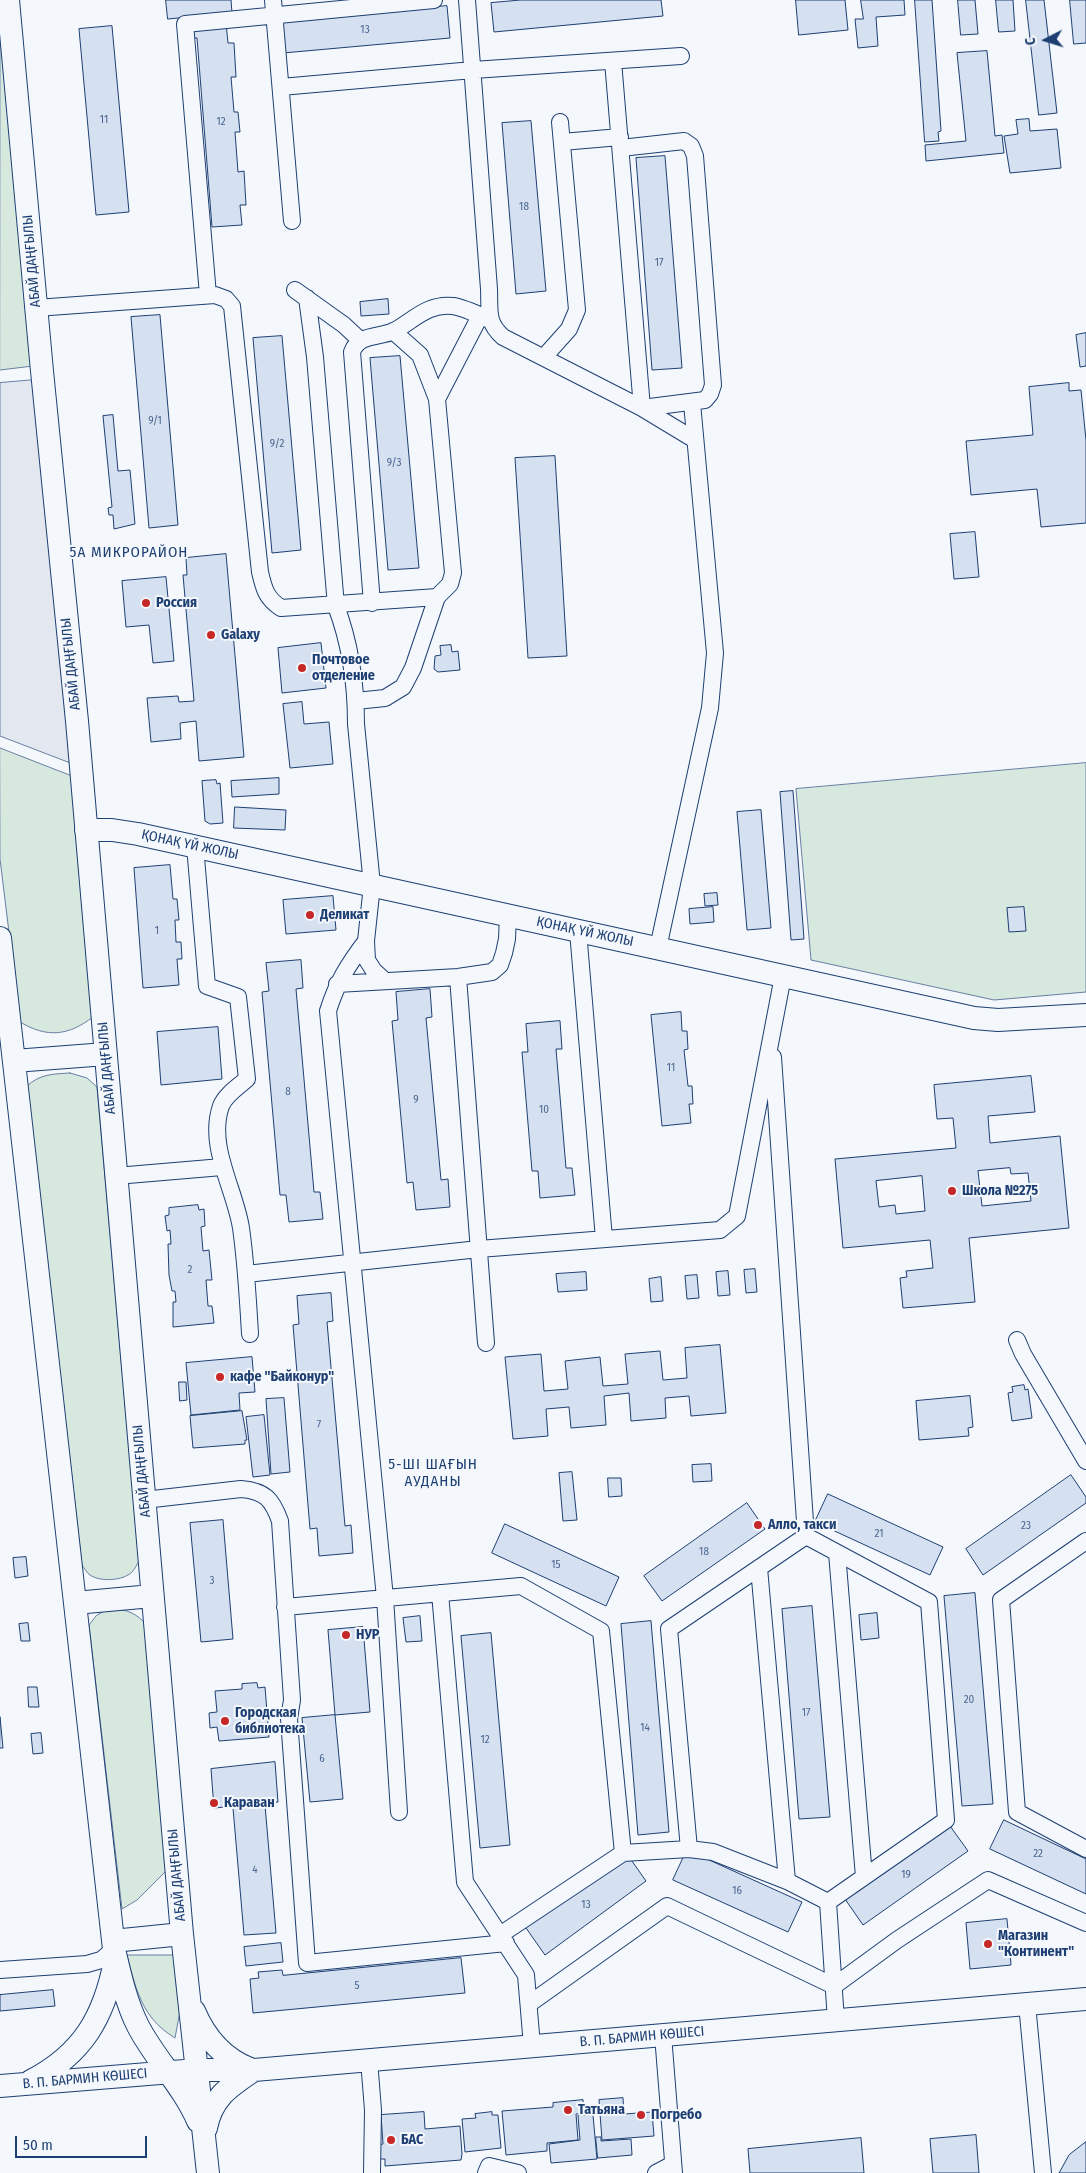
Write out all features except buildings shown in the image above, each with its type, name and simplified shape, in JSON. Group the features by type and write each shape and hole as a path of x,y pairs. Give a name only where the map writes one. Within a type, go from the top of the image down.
{"main road":[{"name":"АБАЙ ДАҢҒЫЛЫ","path":"8,0 86,830 182,1934 208,2173"},
{"name":"ҚОНАҚ ҮЙ ЖОЛЫ","path":"86,830 112,830 195,846 974,1018 998,1020 1086,1015"},
{"name":"АБАЙ ДАҢҒЫЛЫ","path":"0,938 10,1074 75,1602 114,1949 122,1981 136,2021 156,2054 170,2072 205,2135"},
{"path":"10,1074 106,1054"},
{"path":"75,1602 152,1596"},
{"path":"24,2084 46,2073 61,2062 86,2037 105,2002 114,1949 182,1934"},
{"name":"В. П. БАРМИН КӨШЕСІ","path":"0,2086 197,2070 254,2070 1086,1999"},
{"path":"189,2000 206,2035 227,2057 254,2070"},
{"path":"205,2135 211,2108 218,2098 232,2085 254,2070"}],"street":[{"path":"208,295 185,24 274,8 434,0"},
{"path":"437,399 485,318 489,288 467,0"},
{"path":"274,8 292,220"},
{"path":"281,87 473,70 681,56"},
{"path":"613,61 642,408"},
{"path":"544,357 570,329 577,310 560,122"},
{"path":"562,142 684,141 691,146 696,156 714,385 705,400 642,408"},
{"path":"360,340 344,325 301,294 315,357 336,606 346,634 356,701 356,724 372,885 366,941 367,960 374,971 385,981"},
{"path":"36,308 208,295 215,295 226,299 232,306 263,586 270,601 282,608 437,598"},
{"path":"372,603 352,352 354,346 360,340 393,331 431,308 454,306 485,318 503,337 642,408 695,440"},
{"path":"356,701 385,698 403,687 412,668 437,598 450,584 453,572 437,399 420,355 393,331"},
{"path":"658,948 710,708 715,653 692,403"},
{"path":"195,846 207,986 238,997 247,1079 222,1104 218,1124 222,1167 234,1196 241,1228 250,1334"},
{"path":"337,984 458,977 492,972 500,965 507,939 508,915"},
{"path":"578,931 604,1239"},
{"path":"366,941 345,969 337,984 328,1011 385,1598 400,1812"},
{"path":"246,1274 479,1249 720,1230 737,1216 783,976"},
{"path":"458,977 486,1343"},
{"path":"772,1041 777,1087 806,1536"},
{"path":"116,1176 222,1167"},
{"path":"1017,1340 1023,1354 1086,1461"},
{"path":"144,1500 241,1489 254,1490 265,1495 274,1505 280,1520 292,1700 289,1719 308,1963 503,1939 623,1853 690,1849 713,1852 787,1881 828,1902"},
{"path":"806,1536 929,1602 946,1820 828,1902"},
{"path":"690,1849 669,1629 806,1536"},
{"path":"1086,1541 1001,1600 1017,1812 1086,1849"},
{"path":"837,1553 864,1877"},
{"path":"759,1568 787,1881"},
{"path":"285,1607 521,1586 600,1631 623,1853"},
{"path":"440,1593 465,1882 526,1975 532,2046"},
{"path":"834,1986 897,1940 988,1880 1086,1924"},
{"path":"828,1902 836,2021"},
{"path":"529,2004 667,1906 834,1986"},
{"path":"0,1970 87,1964 101,1960 114,1949"},
{"path":"1027,2004 1044,2173"},
{"path":"656,2173 674,2168 663,2035"},
{"path":"369,2060 373,2110 372,2173"},
{"path":"486,2173 489,2166 518,2173"}],"shaded area":[{"path":"0,17 33,366 0,370"},
{"path":"35,380 73,764 0,736 0,383"},
{"path":"0,748 72,776 93,1017 75,1028 57,1033 39,1031 20,1022 0,859"},
{"path":"1086,763 1086,992 994,1000 811,960 796,789"},
{"path":"70,1073 87,1078 97,1087 139,1561 128,1575 111,1580 100,1579 90,1575 82,1565 27,1086 42,1077 52,1074"},
{"path":"108,1609 128,1611 144,1622 167,1870 137,1900 122,1909 89,1625 96,1616"},
{"path":"127,1955 176,1955 180,2011 175,2038 155,2022 142,2002"}],"place":[{"name":"Россия","path":"146,603"},
{"name":"Galaxy","path":"211,635"},
{"name":"Почтовое отделение","path":"302,668"},
{"name":"Деликат","path":"310,915"},
{"name":"Школа №275","path":"952,1191"},
{"name":"кафе \"Байконур\"","path":"220,1377"},
{"name":"Алло, такси","path":"758,1525"},
{"name":"НУР","path":"346,1635"},
{"name":"Городская библиотека","path":"225,1721"},
{"name":"Караван","path":"214,1803"},
{"name":"Магазин \"Континент\"","path":"988,1944"},
{"name":"Татьяна","path":"568,2110"},
{"name":"Погребо","path":"641,2115"},
{"name":"БАС","path":"391,2140"}],"district":[{"name":"5А МИКРОРАЙОН","path":"129,553"},
{"name":"5-ШІ ШАҒЫН АУДАНЫ","path":"433,1474"}]}
